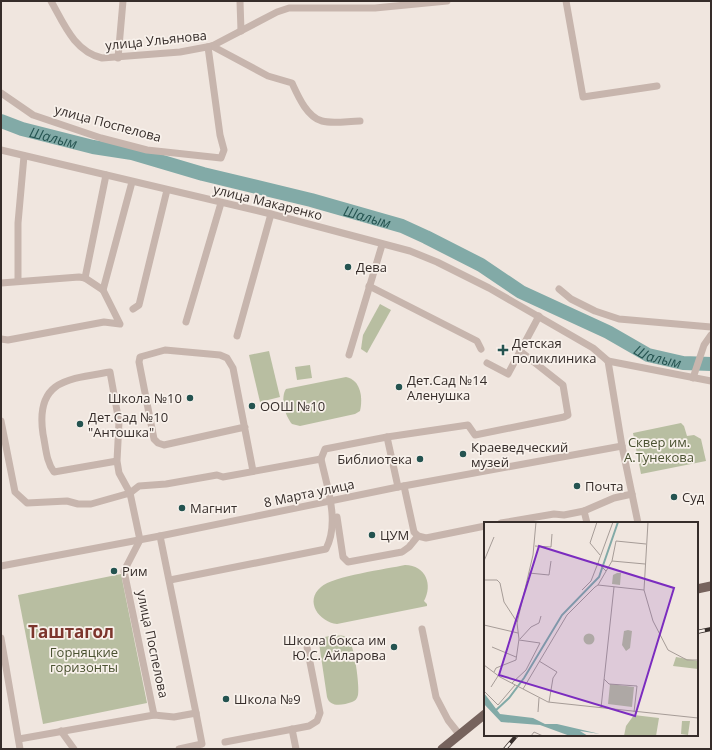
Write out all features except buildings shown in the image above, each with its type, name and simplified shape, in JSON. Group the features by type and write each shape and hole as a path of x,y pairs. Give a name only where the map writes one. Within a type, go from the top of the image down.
{"main road":[{"path":"698,589 711,586"},
{"path":"442,749 484,715"}],"street":[{"name":"улица Ульянова","path":"51,1 74,40 86,52 102,58 118,58 210,47 277,12 293,8"},
{"path":"118,58 123,1"},
{"path":"240,1 241,31"},
{"path":"293,8 301,1"},
{"path":"293,8 375,8 447,1"},
{"path":"566,1 583,97 657,86"},
{"path":"210,47 268,76 292,83 300,99 313,116 322,121 360,121"},
{"name":"улица Поспелова","path":"1,94 33,115 101,138 147,150 221,158 224,150 220,134 210,47"},
{"name":"улица Макаренко","path":"1,150 271,214 382,245 410,251 437,262 489,288 593,348 608,361"},
{"path":"18,280 18,223 24,156"},
{"path":"85,278 106,175"},
{"path":"103,290 132,182"},
{"path":"133,309 139,305 167,190"},
{"path":"186,322 221,203"},
{"path":"237,336 271,214"},
{"path":"349,355 382,245"},
{"path":"1,283 18,280 63,277 85,278 103,290 120,324 104,322 8,340 1,339"},
{"path":"369,286 477,341 481,349"},
{"path":"559,289 571,299 595,311 619,319 711,327"},
{"path":"487,363 508,374 539,316"},
{"path":"693,378 700,354 711,335"},
{"path":"245,428 164,445 158,444 154,439 139,362 140,357 165,350 174,350 220,355 227,358 233,368 245,428 253,471"},
{"path":"170,580 326,549 330,540 332,518 321,458 325,449 387,437 468,425 475,435 564,417 568,414 563,385 520,351"},
{"path":"638,522 622,446 608,361 693,378 711,380"},
{"path":"117,461 54,472 48,464 42,422 42,409 49,394 58,385 70,379 110,372 119,422 117,461 119,473 130,493 140,540"},
{"path":"1,421 15,492 28,503 67,501 78,504 91,504 130,493 139,486 166,484 217,475 223,477 321,458"},
{"path":"387,437 414,532 418,536 426,538 484,526"},
{"name":"8 Марта улица","path":"1,566 140,540 401,487 622,446"},
{"path":"507,522 554,514 564,515 584,511 614,498 632,494"},
{"path":"584,511 587,522"},
{"path":"337,517 343,557 348,562 402,552 409,547 418,536"},
{"path":"160,536 202,744 179,749"},
{"name":"улица Поспелова","path":"19,739 154,714 124,571 140,540"},
{"path":"422,629 436,697 448,720 459,734"},
{"path":"1,638 20,749"},
{"path":"225,742 309,726 317,721 320,713 307,648"},
{"path":"154,714 174,716 196,713"},
{"path":"292,729 296,749"},
{"path":"61,731 74,749"}],"green space":[{"path":"380,304 391,310 367,353 361,349 363,335"},
{"path":"269,351 280,397 260,402 249,355"},
{"path":"310,365 312,378 297,380 295,367"},
{"path":"346,377 355,382 360,390 360,411 355,414 300,426 292,424 289,421 283,402 286,389"},
{"name":"Сквер им. А.Тунекова","path":"681,423 684,426 687,436 694,435 701,439 706,461 641,474 633,433"},
{"path":"405,565 418,568 426,577 428,589 424,601 427,606 337,624 325,619 316,610 314,598 316,593 327,583 361,573"},
{"name":"Горняцкие горизонты","path":"121,574 147,703 43,724 18,595"},
{"path":"344,636 348,638 356,665 358,683 357,698 352,702 341,705 331,703 327,697 319,643 325,637"}],"waterway":[{"name":"Шалым","path":"1,121 22,129 93,147 132,153 203,174 311,200 402,226 481,265 521,292 608,332 648,355 683,363 711,364"}],"railway":[{"path":"698,632 711,629"},
{"path":"505,749 516,736"}],"place":[{"name":"Дева","path":"348,267"},
{"name":"Детская поликлиника","path":"503,350"},
{"name":"Дет.Сад №14 Аленушка","path":"399,387"},
{"name":"Школа №10","path":"190,398"},
{"name":"ООШ №10","path":"252,406"},
{"name":"Дет.Сад №10 \"Антошка\"","path":"80,424"},
{"name":"Краеведческий музей","path":"463,454"},
{"name":"Библиотека","path":"420,459"},
{"name":"Почта","path":"577,486"},
{"name":"Суд","path":"674,497"},
{"name":"Магнит","path":"182,508"},
{"name":"ЦУМ","path":"372,535"},
{"name":"Рим","path":"114,571"},
{"name":"Школа бокса им Ю.С. Айларова","path":"394,647"},
{"name":"Школа №9","path":"226,699"}],"district":[{"name":"Таштагол","path":"71,631"}]}
